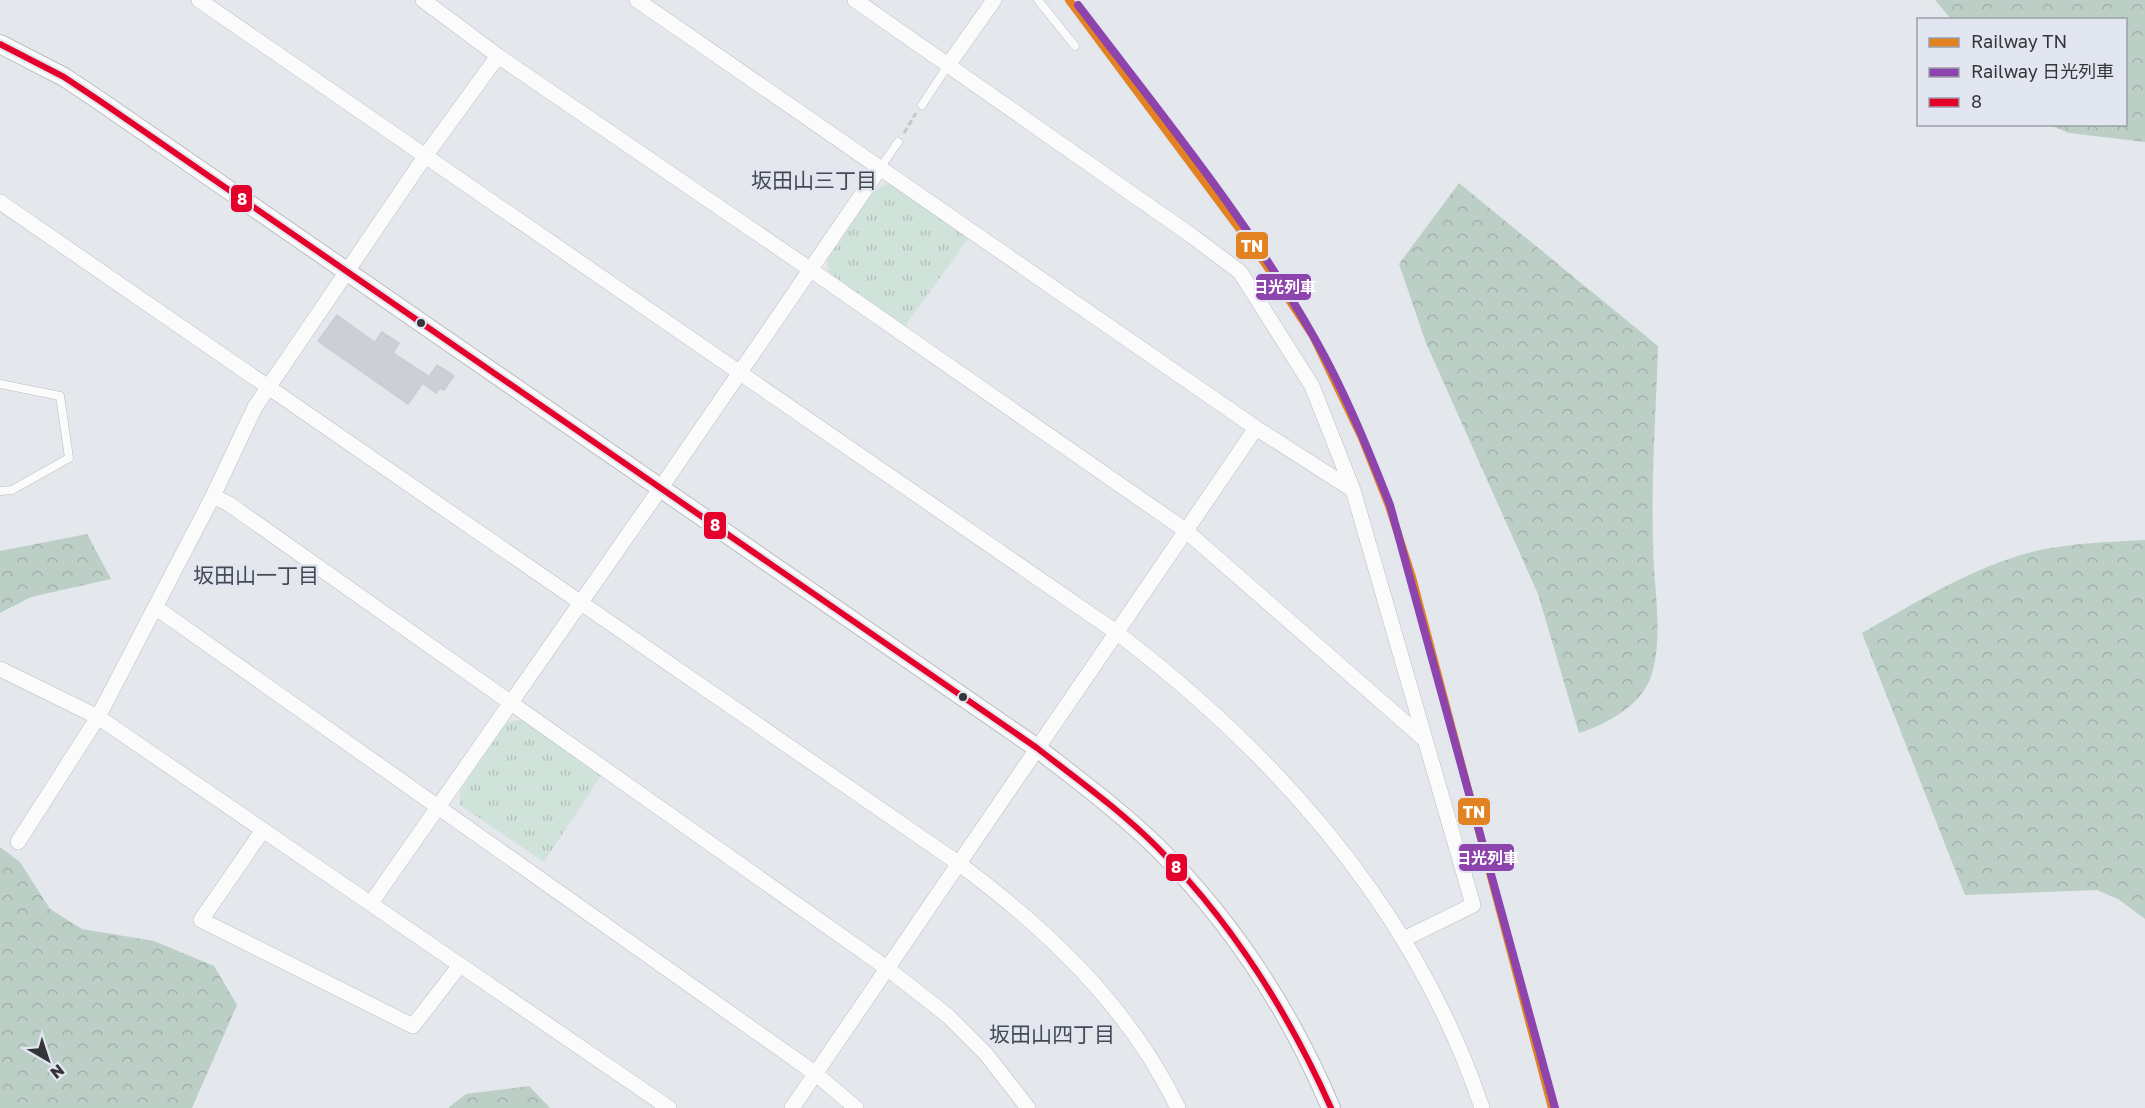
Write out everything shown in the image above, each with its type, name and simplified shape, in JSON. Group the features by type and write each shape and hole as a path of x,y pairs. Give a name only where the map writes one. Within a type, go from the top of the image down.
{"street":[{"path":"199,0 1116,632 1167,670 1279,774 1340,847 1404,939 1430,985 1454,1036 1482,1108"},
{"path":"423,0 439,5 498,56 1185,530 1424,739"},
{"path":"636,0 1256,428 1353,490"},
{"path":"855,0 949,64 1240,272 1312,386 1353,490 1473,905 1404,939"},
{"path":"949,64 994,0"},
{"path":"0,44 73,83 1037,748 1119,813 1157,848 1196,890 1236,940 1279,1002 1314,1069 1330,1108"},
{"path":"18,842 98,717 213,496 255,407 426,155 498,56"},
{"path":"371,903 660,489 880,168"},
{"path":"0,202 958,863 1016,906 1061,947 1100,989 1138,1041 1178,1108"},
{"path":"792,1108 1256,428"},
{"path":"213,496 228,504 888,969 948,1016 986,1054 1028,1108"},
{"path":"154,607 437,809 816,1074 856,1108"},
{"path":"0,669 98,717 669,1108"},
{"path":"263,830 201,920 413,1026 460,965"}],"lane":[{"path":"1038,0 1075,46"},
{"path":"922,105 949,64"},
{"path":"880,168 898,142"},
{"path":"0,384 60,396 69,458 12,490 0,491"}],"path":[{"path":"898,142 922,105"}],"green space":[{"path":"1935,0 2145,0 2145,142 2069,133 2052,126 2127,126 2127,18 1950,18"},
{"path":"889,183 968,239 905,326 828,271 827,260 874,191"},
{"path":"1459,183 1658,346 1653,559 1658,630 1654,664 1645,689 1630,706 1610,720 1579,733 1538,594 1426,343 1399,264"},
{"path":"87,534 111,579 31,597 0,613 0,551"},
{"path":"2145,540 2145,919 2118,899 2097,890 1965,895 1862,633 1968,575 2013,558 2063,546"},
{"path":"525,719 602,774 544,862 460,805 460,791 507,722"},
{"path":"0,847 20,862 50,909 82,929 154,941 214,966 237,1005 192,1108 0,1108"},
{"path":"529,1086 550,1108 448,1108 466,1094"}],"building":[{"path":"337,315 375,342 382,332 399,343 393,353 428,376 408,404 318,341"},
{"path":"437,365 454,376 444,390 440,388 436,393 424,384"}],"rail line":[{"name":"TN","path":"1069,0 1264,262 1313,336 1362,438 1389,506 1412,577 1552,1108"},
{"name":"日光列車","path":"1078,5 1172,127 1261,252 1315,339 1356,421 1390,505 1555,1108"}],"transit line":[{"name":"8","path":"0,44 64,77 100,101 1037,748 1098,796 1157,847 1210,906 1234,937 1277,1003 1331,1108"}],"district":[{"name":"坂田山三丁目","path":"814,180"},
{"name":"坂田山一丁目","path":"256,575"},
{"name":"坂田山四丁目","path":"1052,1034"}]}
